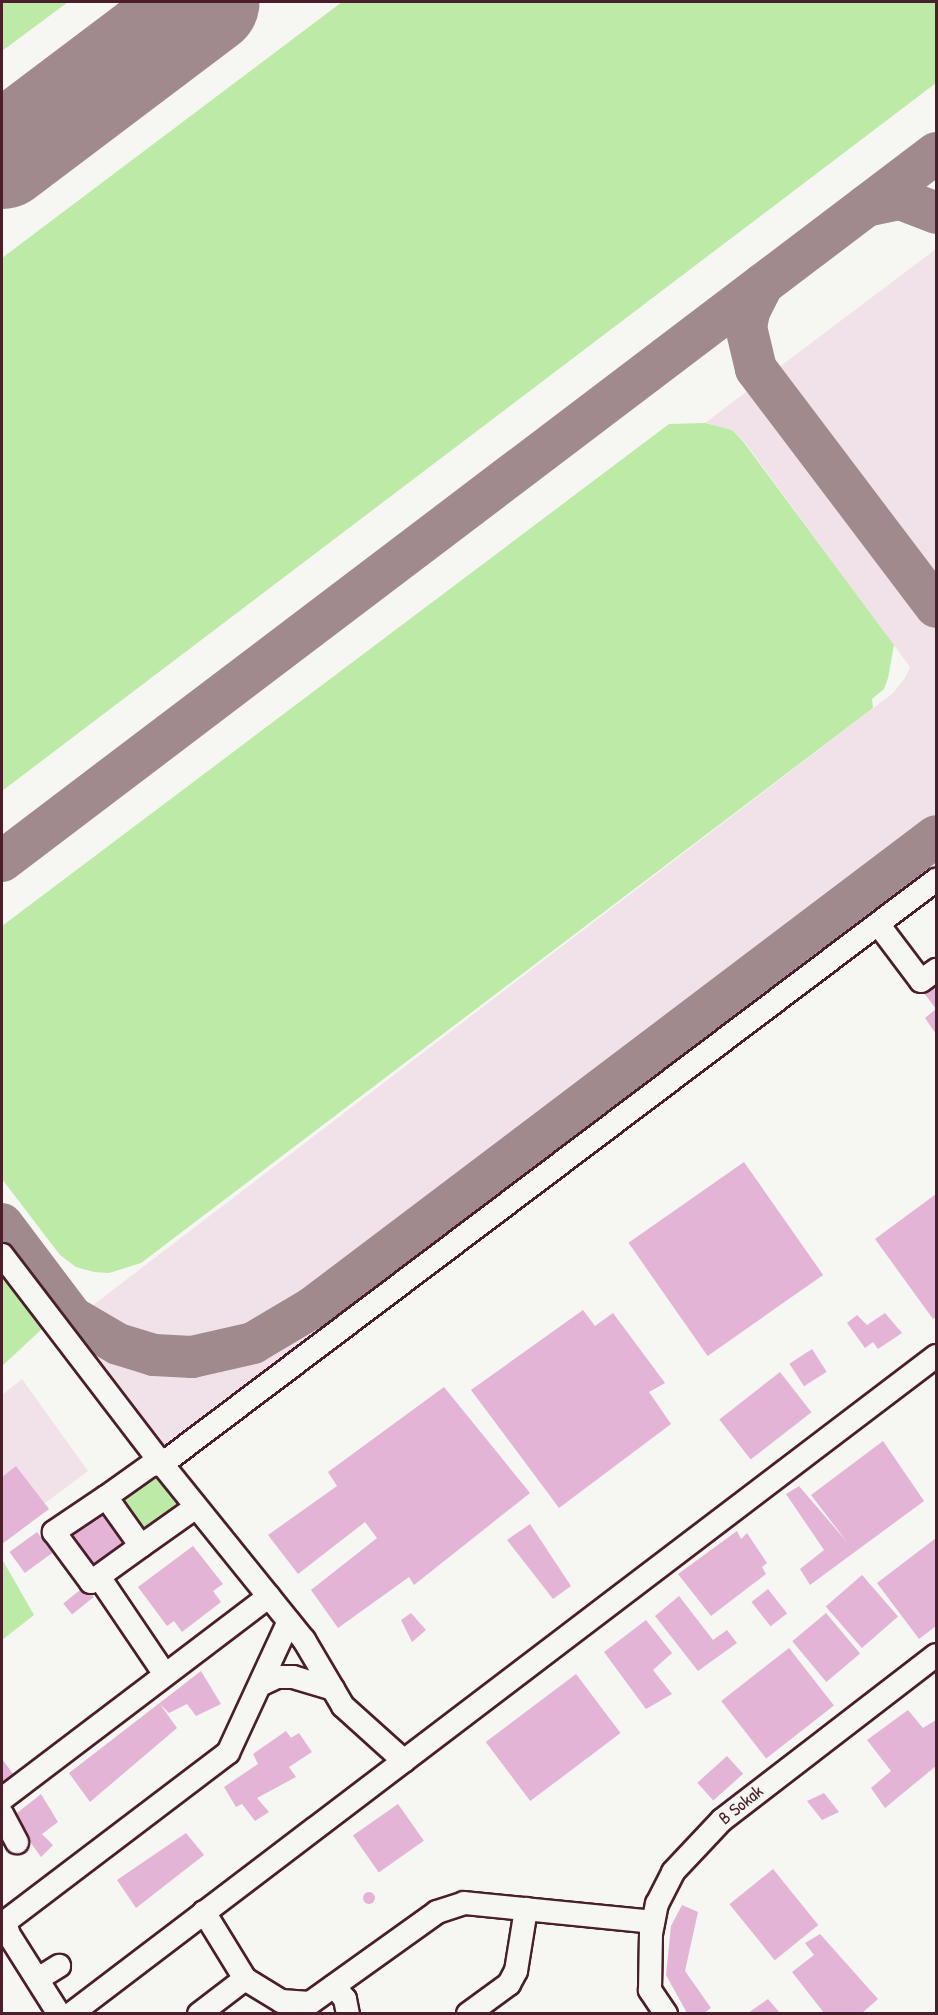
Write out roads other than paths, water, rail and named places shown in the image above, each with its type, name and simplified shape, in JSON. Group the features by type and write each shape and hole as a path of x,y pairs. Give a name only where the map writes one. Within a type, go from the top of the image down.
{"lane":[{"path":"196,1506 92,1582 54,1532 151,1465 162,1464 936,880"},
{"path":"878,924 921,981 936,970"},
{"path":"2,1255 162,1464 289,1621 333,1689 359,1724 404,1761"},
{"path":"71,2013 936,1356"},
{"path":"106,1497 141,1546"},
{"path":"99,1577 164,1673"},
{"path":"2,1800 164,1673 269,1596"},
{"path":"59,2013 5,1922 228,1753 262,1684 289,1621"},
{"name":"B Sokak","path":"651,2013 653,1922 657,1904 673,1872 722,1820 936,1654"},
{"path":"262,1684 277,1677 293,1677 333,1689"},
{"path":"2,1814 17,1842"},
{"path":"204,1912 245,1979 281,2001 310,2003 437,1912 464,1903 653,1922"},
{"path":"468,2013 509,1984 516,1971 526,1909"},
{"path":"38,1979 59,1966"},
{"path":"199,2013 245,1979"},
{"path":"334,1986 345,1999 348,2013"},
{"path":"650,1990 666,2013"}]}
